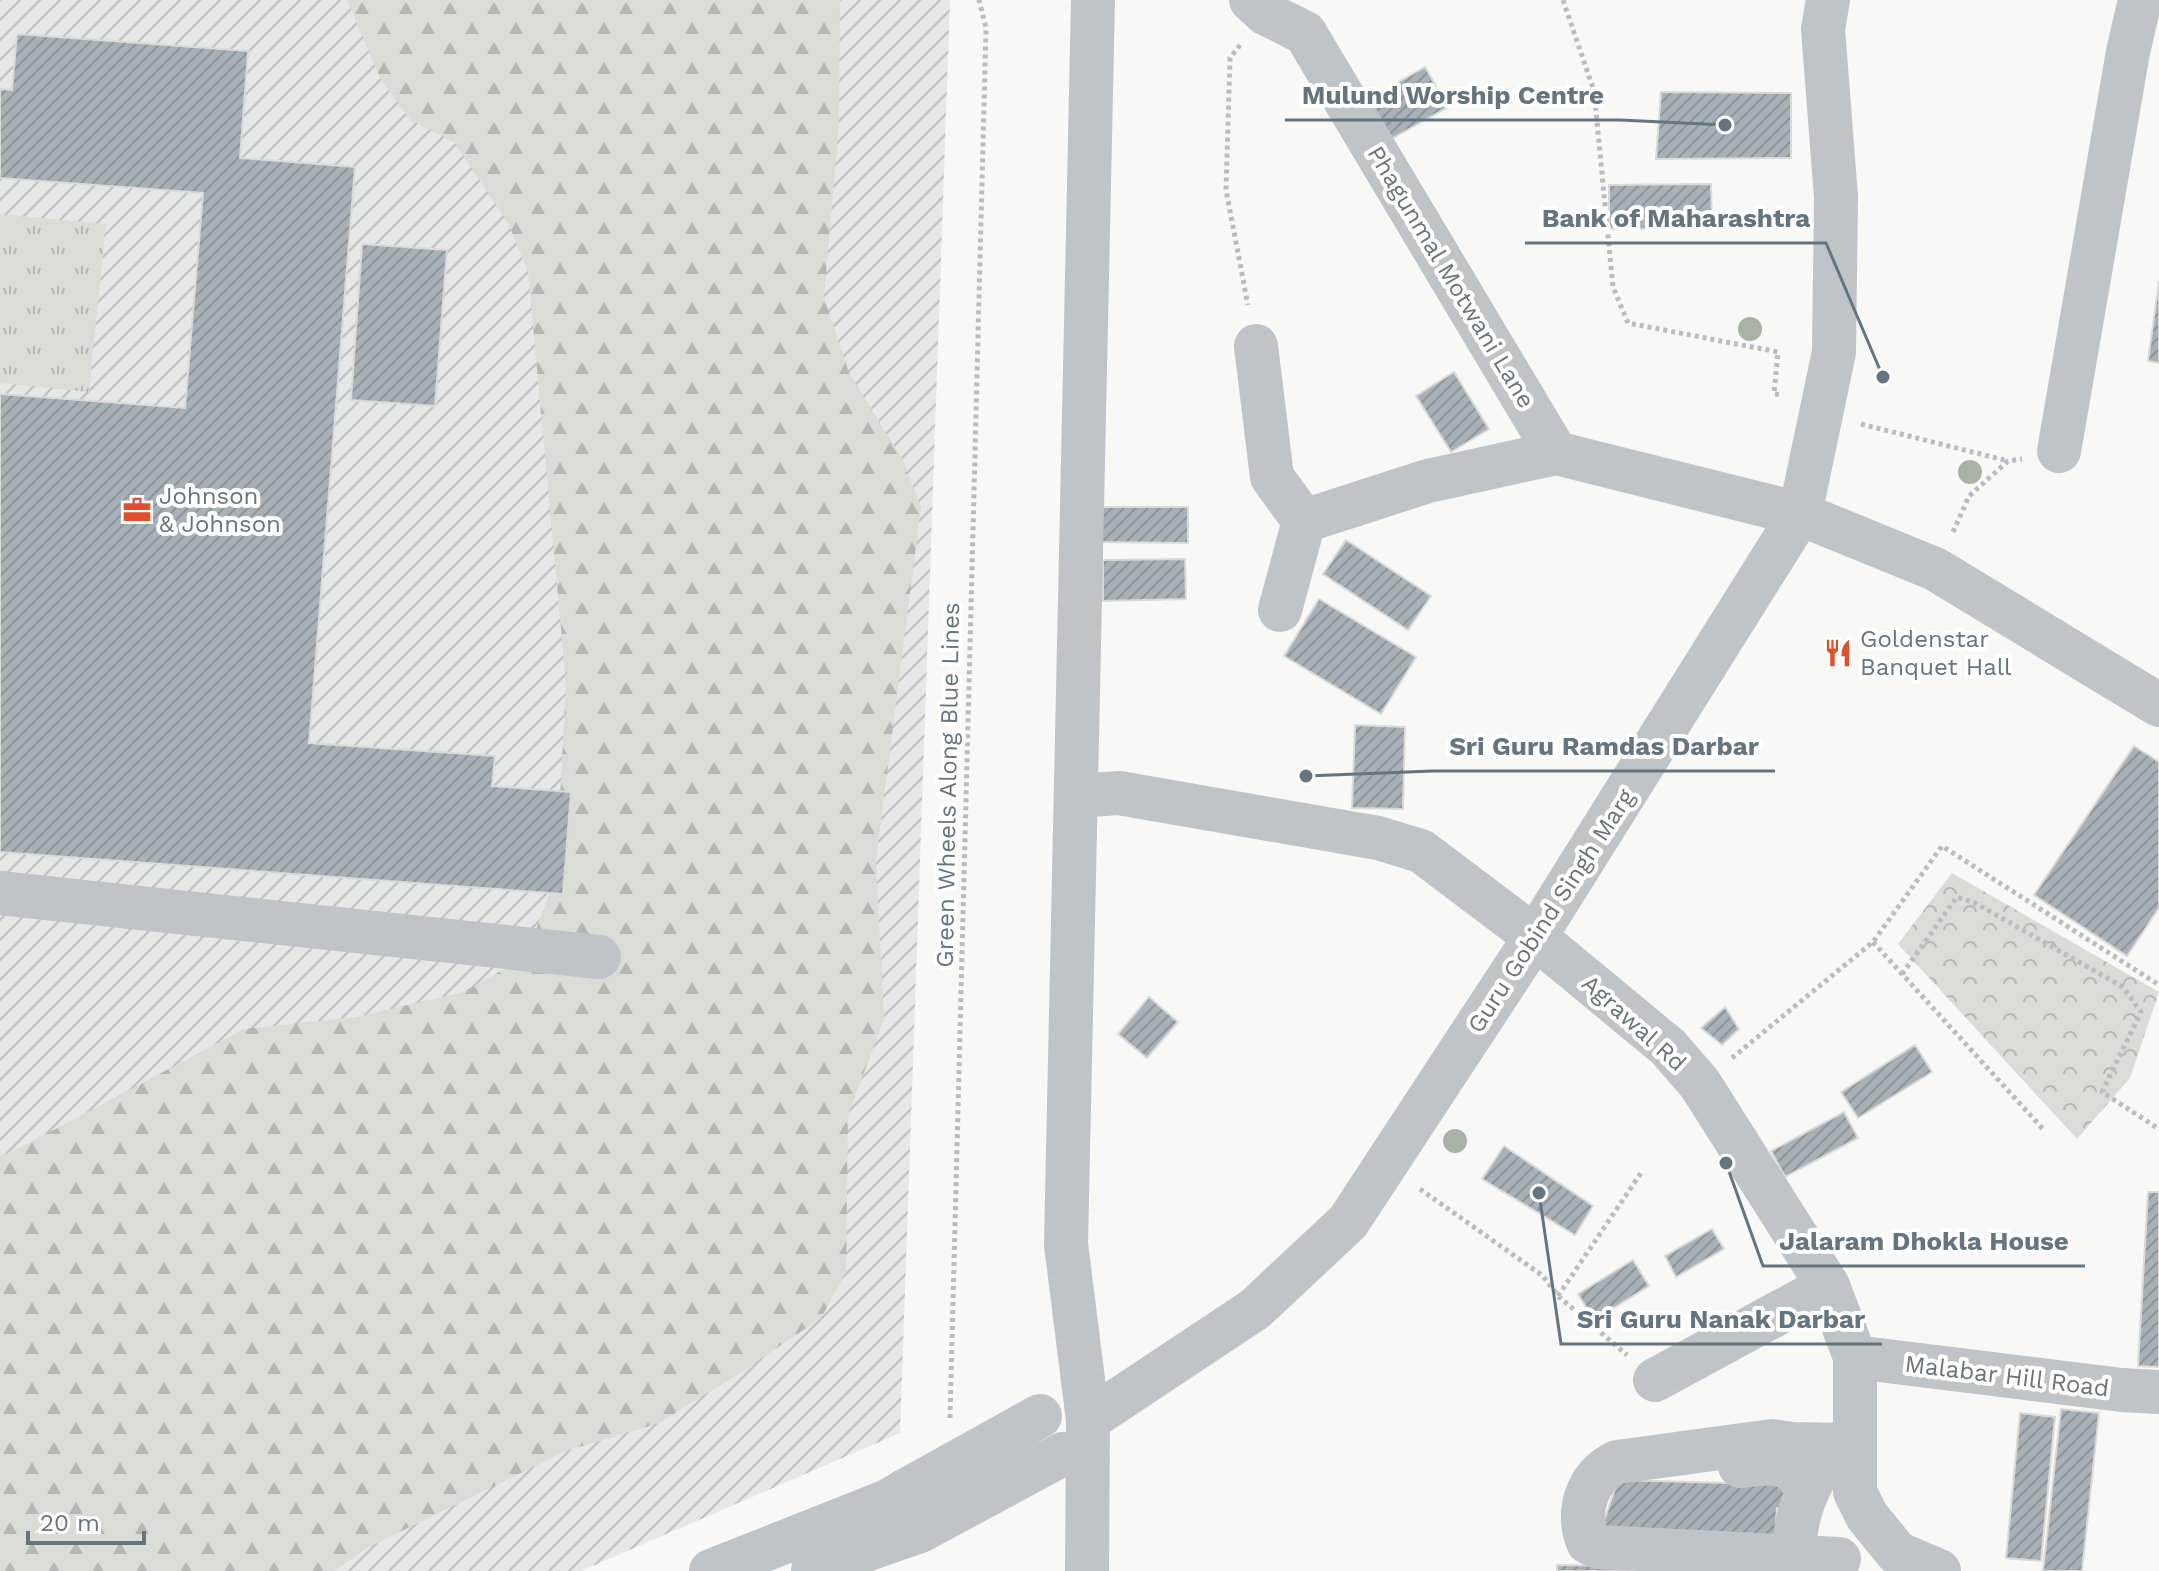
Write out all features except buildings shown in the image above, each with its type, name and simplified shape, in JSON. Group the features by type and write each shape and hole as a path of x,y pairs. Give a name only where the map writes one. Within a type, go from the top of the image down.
{"street":[{"path":"1087,1571 1075,1437 1066,1244 1093,0"},
{"name":"Guru Gobind Singh Marg","path":"711,1571 904,1515 1075,1437 1255,1309 1348,1222 1535,937 1800,514 1834,352 1836,197 1823,29 1828,0"},
{"path":"2059,451 2125,68 2140,0"},
{"name":"Phagunmal Motwani Lane","path":"1258,6 1305,33 1556,453"},
{"path":"1256,346 1272,477 1304,521"},
{"path":"1304,521 1428,481 1556,453 1800,514 1935,569 2159,705"},
{"path":"1280,610 1304,521"},
{"name":"Agrawal Rd","path":"1076,796 1119,793 1378,838 1421,851 1535,937 1668,1047 1700,1084 1828,1286 1855,1357 1833,1458 1855,1492 1839,1565"},
{"path":"0,893 599,957"},
{"path":"1655,1380 1828,1286"},
{"name":"Malabar Hill Road","path":"1855,1357 2159,1392"},
{"name":"Guru Gobind Singh Marg","path":"813,1571 904,1515 1040,1416 1075,1437"},
{"path":"1793,1557 1795,1526 1833,1458 1792,1444 1772,1441 1617,1462 1606,1467 1587,1490 1583,1530 1588,1542 1598,1547 1793,1557 1839,1565"},
{"path":"1855,1492 1867,1516 1897,1553 1939,1571"}],"path":[{"name":"Green Wheels Along Blue Lines","path":"949,1428 986,28 979,0"},
{"path":"1563,0 1594,91 1613,287 1628,323 1778,352 1774,394 2008,461 2059,451"},
{"path":"1256,346 1226,190 1230,58 1258,6"},
{"path":"1935,569 1969,496 2008,461"},
{"path":"1700,1084 1873,942 1942,846 2159,985"},
{"path":"1902,974 1957,897 1975,903 2123,987 2141,1012 2102,1092 2159,1129"},
{"path":"1873,942 2043,1129"},
{"path":"1386,1166 1543,1276 1558,1296 1655,1380"},
{"path":"1558,1296 1643,1170"}],"shaded area":[{"name":"Johnson & Johnson","path":"0,0 950,0 900,1433 581,1571 0,1571"}],"green space":[{"path":"347,0 840,0 839,123 824,297 849,373 902,458 921,507 876,860 884,1019 848,1115 846,1272 821,1318 659,1423 566,1451 369,1547 334,1571 0,1571 0,1155 10,1153 244,1029 356,1017 463,992 506,968 537,927 556,876 566,683 528,272 508,223 454,142 410,120 380,78"},
{"path":"0,214 106,224 89,392 0,383"},
{"path":"1952,873 2159,992 2130,1078 2077,1139 1898,944"}],"place":[{"name":"Mulund Worship Centre","path":"1725,125"},
{"name":"Bank of Maharashtra","path":"1883,377"},
{"name":"Johnson & Johnson","path":"137,510"},
{"name":"Goldenstar Banquet Hall","path":"1838,653"},
{"name":"Sri Guru Ramdas Darbar","path":"1306,776"},
{"name":"Jalaram Dhokla House","path":"1726,1163"},
{"name":"Sri Guru Nanak Darbar","path":"1539,1193"}]}
